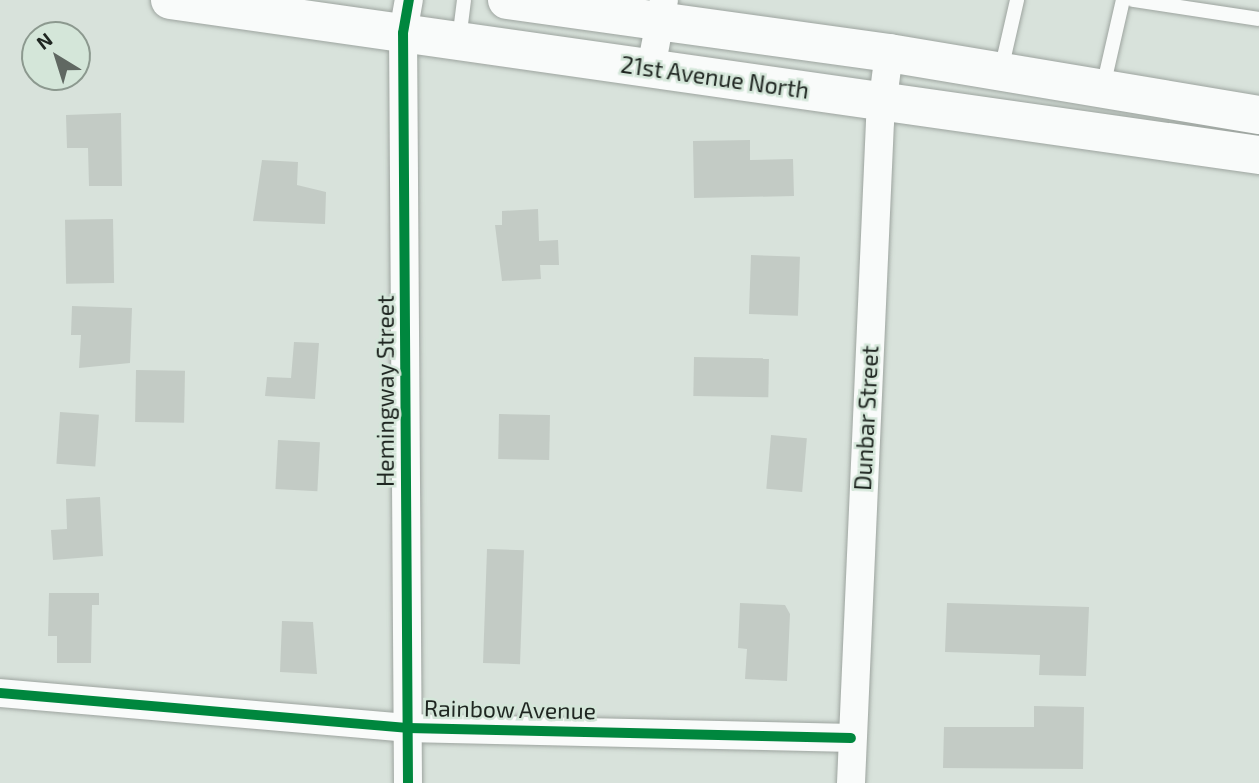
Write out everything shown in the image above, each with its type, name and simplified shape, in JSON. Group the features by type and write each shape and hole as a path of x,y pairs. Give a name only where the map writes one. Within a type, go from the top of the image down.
{"main road":[{"name":"21st Avenue North","path":"175,0 406,16 458,41 1259,155"},
{"name":"21st Avenue North","path":"507,0 663,10 889,53 1259,115"}],"street":[{"path":"651,68 663,10"},
{"name":"Hemingway Street","path":"406,16 408,783"},
{"name":"Dunbar Street","path":"851,783 881,101 889,53"},
{"name":"Rainbow Avenue","path":"0,693 408,728 852,738"}],"lane":[{"path":"458,41 464,0"},
{"path":"1001,71 1017,0"},
{"path":"1102,89 1123,0"},
{"path":"1133,0 1259,19"}],"building":[{"path":"121,113 122,186 89,186 88,148 67,148 66,115"},
{"path":"750,140 750,160 793,159 794,196 694,198 693,141"},
{"path":"262,160 298,162 297,185 326,192 325,224 253,221"},
{"path":"538,209 539,241 558,240 559,265 540,265 541,279 502,281 495,225 502,225 502,211"},
{"path":"113,219 114,283 66,284 65,220"},
{"path":"751,255 800,257 798,316 749,314"},
{"path":"72,306 132,308 130,363 79,368 81,335 71,335"},
{"path":"294,342 319,343 315,399 265,396 267,377 291,378"},
{"path":"694,357 769,358 768,397 693,396"},
{"path":"136,370 185,371 184,423 135,422"},
{"path":"60,412 99,415 95,467 56,464"},
{"path":"499,414 550,415 549,460 498,459"},
{"path":"771,435 807,438 802,492 766,489"},
{"path":"278,440 320,442 317,491 275,489"},
{"path":"100,497 103,556 53,560 51,530 67,529 66,499"},
{"path":"487,549 524,550 520,664 483,663"},
{"path":"49,593 99,593 99,605 92,605 91,663 57,663 57,636 48,636"},
{"path":"740,603 785,605 790,614 787,681 745,679 747,649 738,648"},
{"path":"947,603 1089,607 1086,676 1039,675 1040,655 945,652"},
{"path":"282,621 313,622 317,674 280,672"},
{"path":"1034,706 1084,707 1083,769 943,768 944,727 1034,727"}],"cycle path":[{"path":"408,783 403,33 409,0"},
{"path":"0,693 408,728 851,738"}]}
